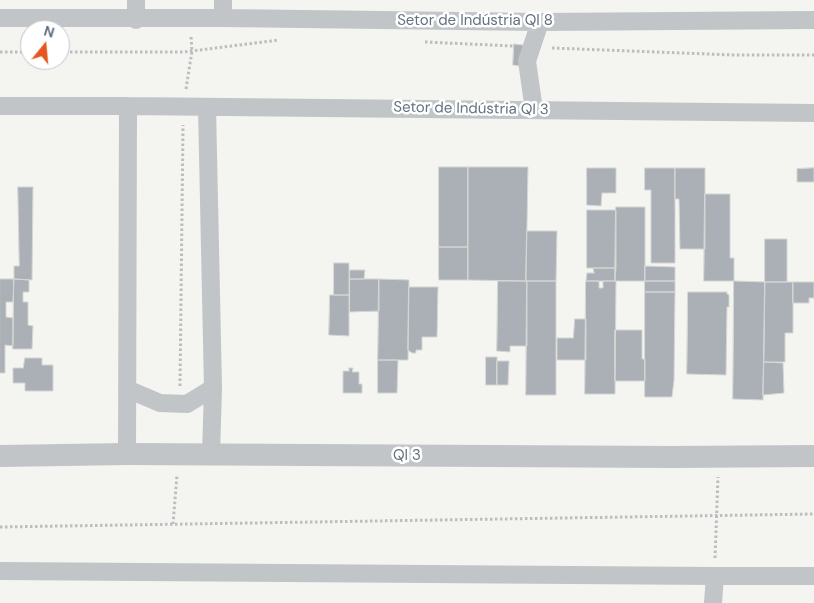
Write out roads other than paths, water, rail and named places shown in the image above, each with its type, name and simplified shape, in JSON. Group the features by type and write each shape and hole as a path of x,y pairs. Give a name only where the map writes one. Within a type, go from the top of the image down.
{"street":[{"path":"136,0 136,20"},
{"path":"223,0 223,18"},
{"name":"Setor de Indústria QI 8","path":"0,18 136,20 223,18 540,22 814,20"},
{"path":"534,110 527,61 540,22"},
{"name":"Setor de Indústria QI 3","path":"0,106 183,106 814,113"},
{"path":"127,454 128,106"},
{"path":"207,107 213,388 211,455"},
{"path":"127,388 160,403 180,404 187,404 213,388"},
{"name":"QI 3","path":"0,456 127,454 814,456"},
{"path":"0,571 814,576"},
{"path":"713,603 715,576"}]}
